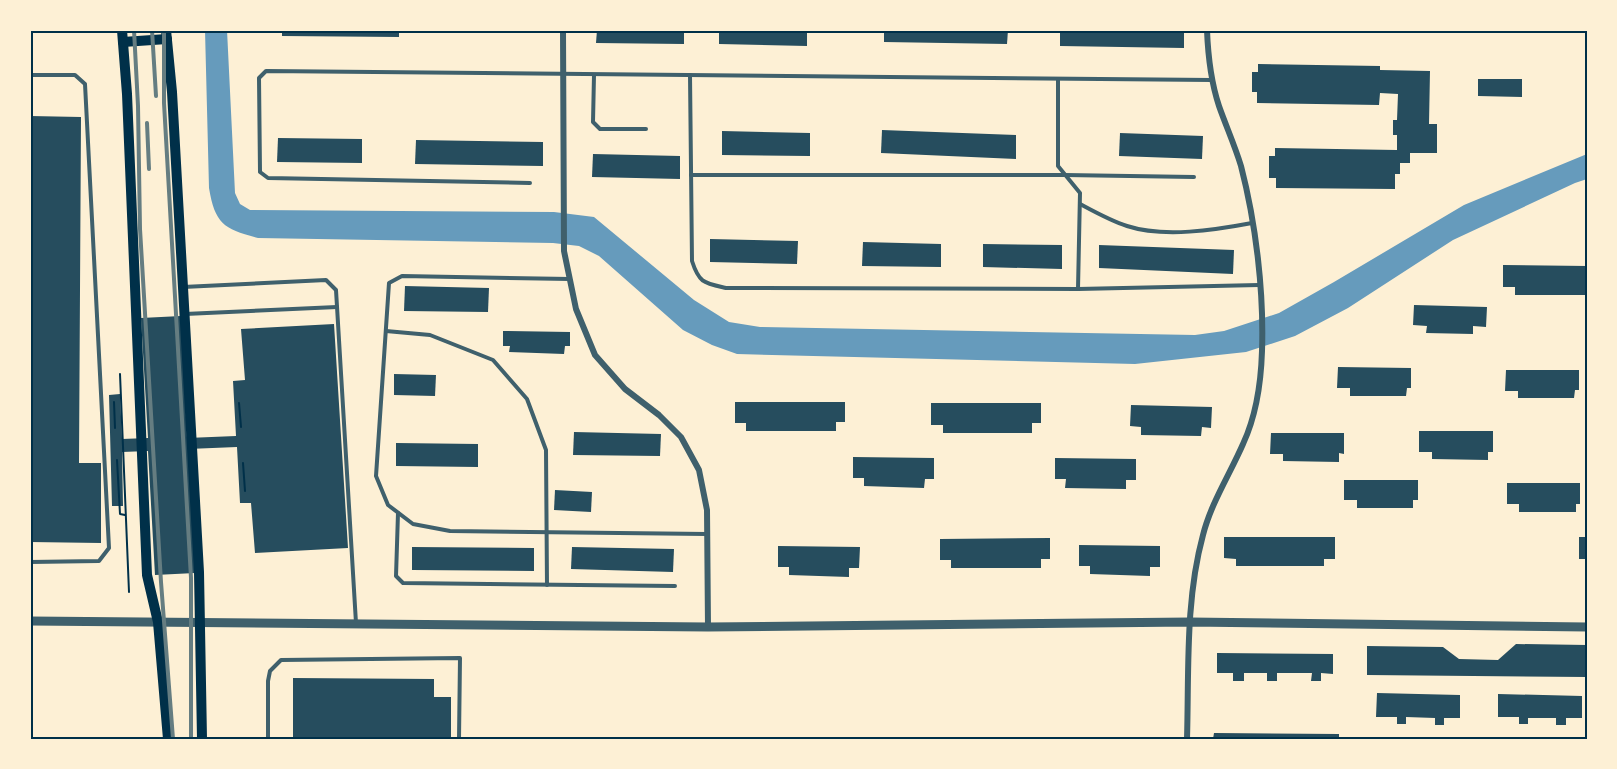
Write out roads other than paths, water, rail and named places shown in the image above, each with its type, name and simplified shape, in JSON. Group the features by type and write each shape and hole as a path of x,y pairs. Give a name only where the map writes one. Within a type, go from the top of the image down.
{"main road":[{"path":"168,739 158,622 147,575 127,94 122,36 167,35 199,572 202,739"}],"street":[{"path":"563,30 564,251 576,309 595,355 625,389 659,415 681,437 699,470 707,510 708,627"},
{"path":"1186,739 1190,622 1198,555 1218,493 1244,442 1259,397 1262,349 1261,300 1252,223 1240,165 1218,104 1212,80 1207,30"},
{"path":"30,621 708,627 1190,622 1587,627"}],"lane":[{"path":"530,183 268,178 260,172 259,78 266,71 1212,80"},
{"path":"30,75 75,75 85,84 109,548 99,561 30,562"},
{"path":"594,75 593,122 600,129 646,129"},
{"path":"690,75 692,261 697,276 711,284 726,288 1078,288 1259,285"},
{"path":"1058,79 1058,166 1080,193 1078,288"},
{"path":"691,175 1194,177"},
{"path":"1080,204 1127,226 1172,232 1221,229 1252,223"},
{"path":"570,279 402,276 389,283 376,476 388,505 413,524 450,531 707,534"},
{"path":"183,287 326,280 336,290 356,623"},
{"path":"185,314 337,307"},
{"path":"386,331 430,335 493,360 526,399 546,450 547,585"},
{"path":"398,513 396,576 404,583 675,586"},
{"path":"268,739 268,681 270,671 281,660 460,658 459,739"}],"water":[{"path":"205,30 227,30 235,193 240,204 250,210 554,212 594,217 694,300 729,322 760,327 1195,335 1224,331 1279,313 1464,205 1587,154 1587,179 1453,240 1348,308 1295,336 1246,352 1135,364 737,354 712,345 683,330 599,256 579,246 553,243 258,238 229,228 214,210 209,188"}],"railway":[{"path":"134,30 140,229 161,582 173,739"},
{"path":"152,30 156,96"},
{"path":"164,30 164,103 191,578 191,739"},
{"path":"147,123 149,169"}]}
